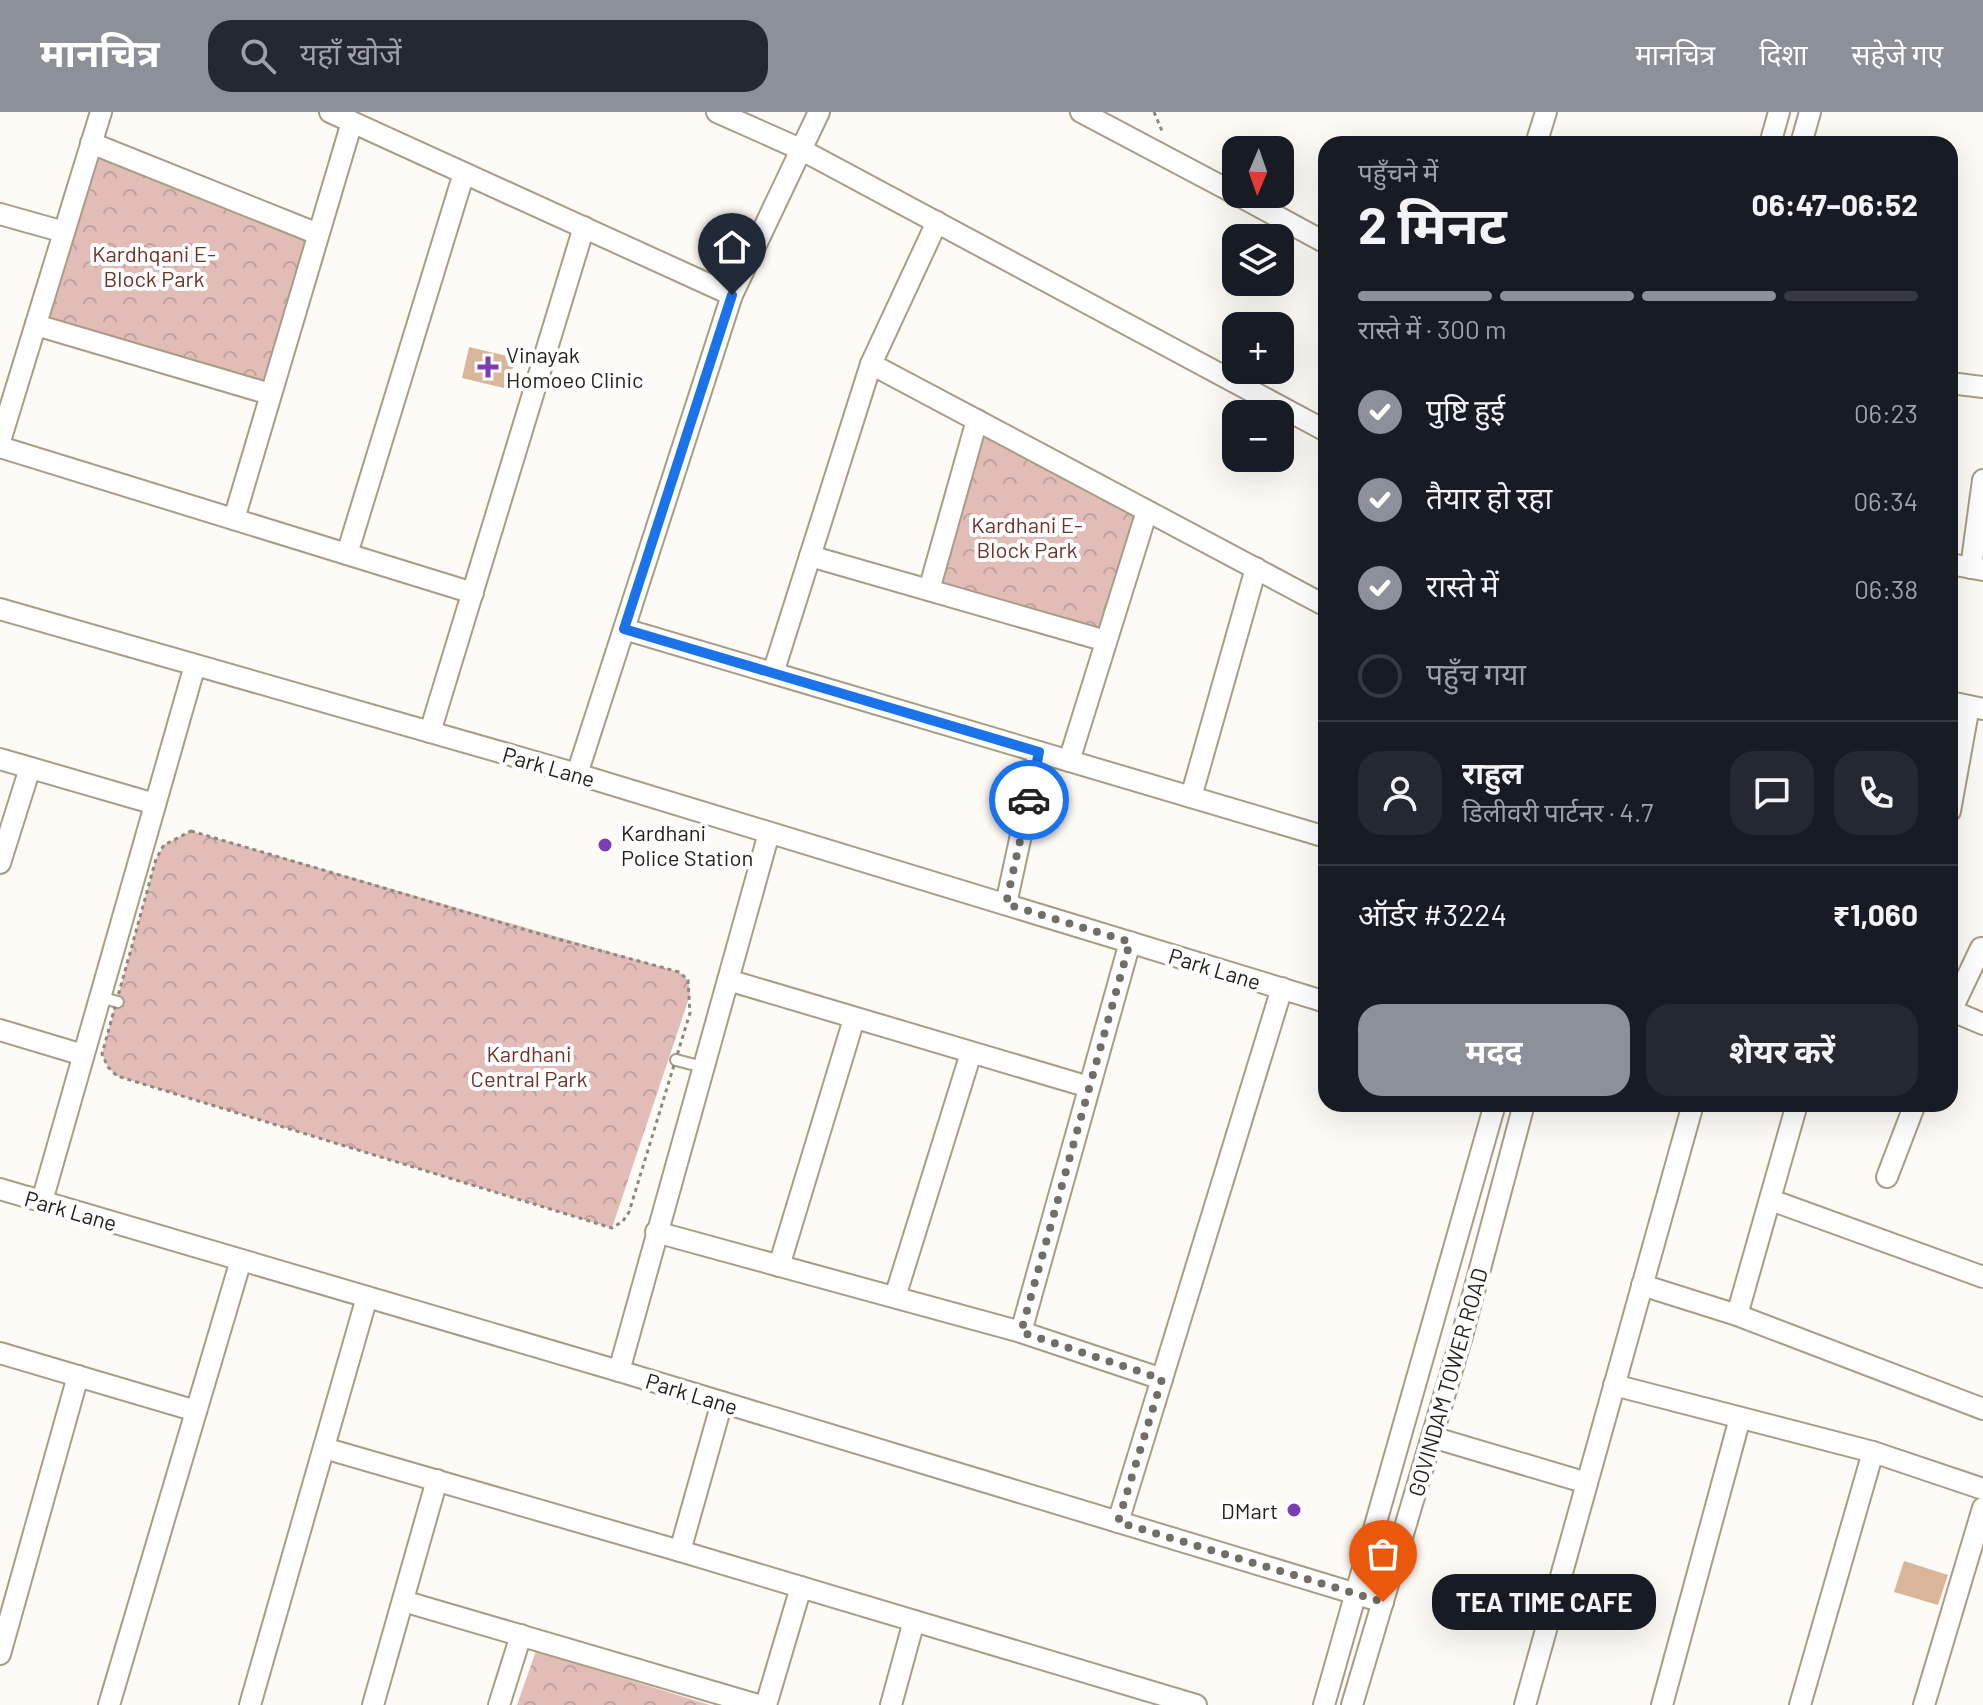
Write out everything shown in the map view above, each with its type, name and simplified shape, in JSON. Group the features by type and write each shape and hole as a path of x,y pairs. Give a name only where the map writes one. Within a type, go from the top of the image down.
{"street":[{"path":"101,112 0,444 473,593"},
{"path":"330,112 732,295"},
{"path":"717,112 800,149 1318,427"},
{"path":"577,774 732,295 819,112"},
{"path":"1081,112 1222,187"},
{"path":"1538,136 1546,112"},
{"path":"1772,136 1779,112"},
{"path":"1803,136 1810,112"},
{"path":"234,519 352,122"},
{"path":"91,143 318,234"},
{"path":"347,554 464,173"},
{"path":"1262,208 1318,239"},
{"path":"0,214 64,232"},
{"path":"773,673 871,364 937,222"},
{"path":"430,732 584,227"},
{"path":"36,325 270,394"},
{"path":"871,364 1318,602"},
{"path":"1958,384 1983,387"},
{"path":"929,590 977,420"},
{"path":"1977,569 1983,480"},
{"path":"1069,761 1147,511"},
{"path":"810,556 1106,641"},
{"path":"1191,797 1256,568"},
{"name":"Park Lane","path":"0,609 577,774 1318,999"},
{"path":"624,629 1191,797 1318,829"},
{"path":"42,1201 83,1055 109,1000 155,804 195,665"},
{"path":"1958,762 1967,706"},
{"path":"1006,904 1039,752"},
{"path":"0,759 155,804"},
{"path":"0,863 30,768"},
{"path":"619,1371 769,833"},
{"path":"1021,1332 1130,942"},
{"path":"1958,995 1981,948"},
{"path":"728,980 1089,1087"},
{"path":"1118,1522 1282,988"},
{"path":"1958,1014 1983,1024"},
{"path":"779,1266 854,1019"},
{"path":"0,1030 83,1055"},
{"path":"895,1297 971,1053"},
{"name":"GOVINDAM TOWER ROAD","path":"1324,1705 1493,1112"},
{"name":"GOVINDAM TOWER ROAD","path":"1352,1705 1432,1437 1522,1112"},
{"path":"1525,1705 1691,1112"},
{"path":"1737,1315 1795,1112"},
{"path":"1887,1177 1912,1112"},
{"name":"Park Lane","path":"0,1189 619,1371 1383,1602"},
{"path":"1771,1200 1981,1270"},
{"path":"656,1232 1021,1332 1162,1379"},
{"path":"109,1705 241,1260"},
{"path":"1642,1285 1737,1315 1983,1409"},
{"path":"250,1705 367,1297"},
{"path":"0,1353 196,1411"},
{"path":"1,1645 78,1376"},
{"path":"1614,1385 1873,1452 1983,1489"},
{"path":"680,1551 722,1402"},
{"path":"1662,1705 1740,1418"},
{"path":"1432,1437 1587,1483"},
{"path":"324,1448 914,1621 1149,1698 1196,1705"},
{"path":"1800,1705 1873,1452"},
{"path":"373,1705 437,1480"},
{"path":"1924,1705 1983,1508"},
{"path":"766,1705 801,1587"},
{"path":"403,1601 758,1705"},
{"path":"891,1705 914,1621"},
{"path":"499,1705 521,1635"}],"lane":[{"path":"676,1060 703,1067"}],"path":[{"path":"191,831 679,972 688,980 690,1013 676,1060 629,1212 623,1221 612,1228 117,1076 102,1054 109,1000 156,859 164,845 191,831"}],"green space":[{"name":"Kardhqani E- Block Park","path":"91,143 318,234 270,394 36,325"},
{"name":"Kardhani E- Block Park","path":"977,420 1147,511 1106,641 929,590"},
{"name":"Kardhani Central Park","path":"191,831 679,972 688,980 690,995 612,1228 117,1076 102,1054 156,859 164,845"},
{"path":"536,1651 710,1705 517,1705"}],"building":[{"path":"469,347 515,358 508,389 462,378"},
{"path":"1904,1561 1948,1575 1938,1605 1894,1592"}],"way so far":[{"path":"1029,800 1006,904 1130,942 1021,1332 1162,1379 1118,1522 1383,1602"}],"place":[{"name":"Vinayak Homoeo Clinic","path":"488,367"},
{"name":"Kardhani Police Station","path":"605,845"},
{"name":"DMart","path":"1294,1510"},
{"name":"TEA TIME CAFE","path":"1383,1602"}],"route":[{"path":"732,295 624,629 1039,752 1029,800"}]}
